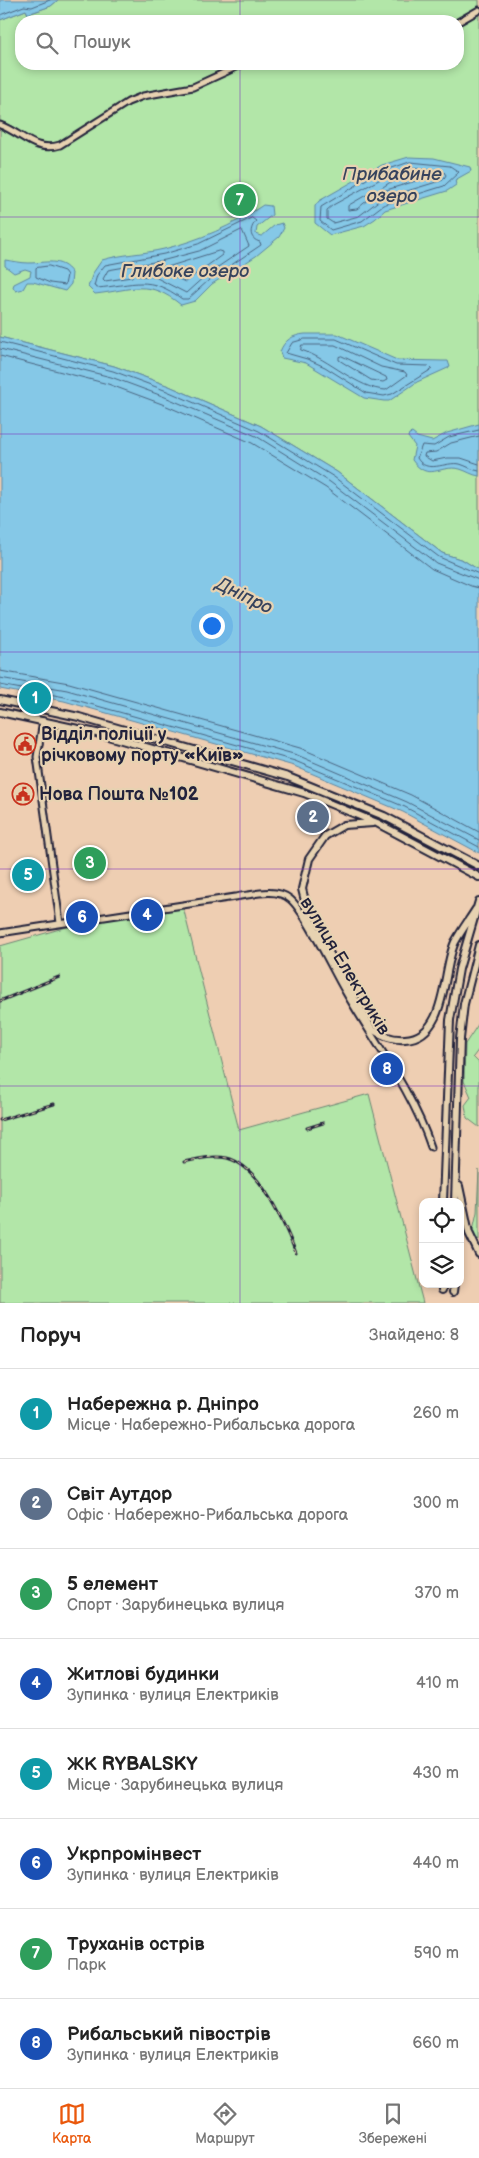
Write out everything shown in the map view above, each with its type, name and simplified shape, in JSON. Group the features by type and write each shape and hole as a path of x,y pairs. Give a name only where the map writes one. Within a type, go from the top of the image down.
{"main road":[{"path":"0,700 79,717 288,777 384,816 479,866"},
{"path":"0,712 101,734 275,783 377,823 479,877"},
{"path":"377,823 344,825 332,831 315,849 304,877 303,894 309,916 368,1024 378,1033 396,1039 411,1039 429,1027 438,1012 455,943 476,909"},
{"path":"443,1198 450,1020 459,969 479,901"},
{"path":"455,1198 460,1039 464,1004 479,945"},
{"path":"456,1162 464,1214 479,1254"},
{"path":"453,1292 454,1288"}],"street":[{"path":"464,19 479,10"},
{"path":"0,125 40,147 52,147 60,145 128,102 143,96 193,87 230,70"},
{"path":"43,721 37,757 60,923"},
{"name":"вулиця Електриків","path":"0,933 269,893 290,899 303,917 361,1020 421,1117 431,1147"}],"green space":[{"path":"58,0 479,0 479,570 463,560 442,553 337,472 261,426 169,386 114,366 0,337 0,20 26,10 28,14 51,6"},
{"path":"183,907 239,1130 369,1094 423,1303 0,1303 0,946 67,927"},
{"path":"479,1023 479,1049 473,1057 479,1063 479,1127 467,1118 465,1105 471,1097 464,1081 465,1044"},
{"path":"479,1170 479,1240 474,1236 473,1230 477,1212"}],"water":[{"path":"0,0 58,0 51,6 28,14 26,10 0,20"},
{"name":"Прибабине озеро","path":"409,157 434,158 470,167 471,171 455,180 456,185 447,191 385,210 364,226 330,235 315,223 315,206 319,201 382,165"},
{"name":"Глибоке озеро","path":"263,205 271,206 272,215 257,227 256,234 262,236 275,225 282,223 284,228 279,237 256,256 212,284 195,301 181,305 159,291 140,288 95,294 88,287 93,273 102,260 164,249 190,241 228,226"},
{"path":"5,260 26,263 58,263 68,268 72,273 71,284 65,291 27,282 23,289 16,291 13,287 14,284 30,276 31,271 25,269 14,273 5,266"},
{"path":"305,334 337,334 397,360 448,361 450,367 417,382 389,401 364,398 306,363 282,358 280,352 287,341 293,337"},
{"name":"Дніпро","path":"0,337 114,366 169,386 261,426 337,472 442,553 463,560 479,570 479,853 403,812 294,766 64,701 0,689"},
{"path":"479,424 479,476 453,468 429,472 418,467 412,460 415,446 408,437 409,434 412,433 417,437 432,441 447,433"}],"railway":[{"path":"0,1001 59,977"},
{"path":"0,1120 54,1104"},
{"path":"307,1128 323,1123"},
{"path":"184,1162 222,1157 239,1163 250,1172 269,1197 278,1212 296,1253"}],"place":[{"name":"Труханів острів","path":"240,200"},
{"name":"Набережна р. Дніпро","path":"35,698"},
{"name":"Відділ поліції у річковому порту «Київ»","path":"25,744"},
{"name":"Нова Пошта №102","path":"23,794"},
{"name":"Світ Аутдор","path":"313,817"},
{"name":"5 елемент","path":"90,863"},
{"name":"ЖК RYBALSKY","path":"28,875"},
{"name":"Житлові будинки","path":"147,915"},
{"name":"Укрпромінвест","path":"82,917"},
{"name":"Рибальський півострів","path":"387,1069"}]}
